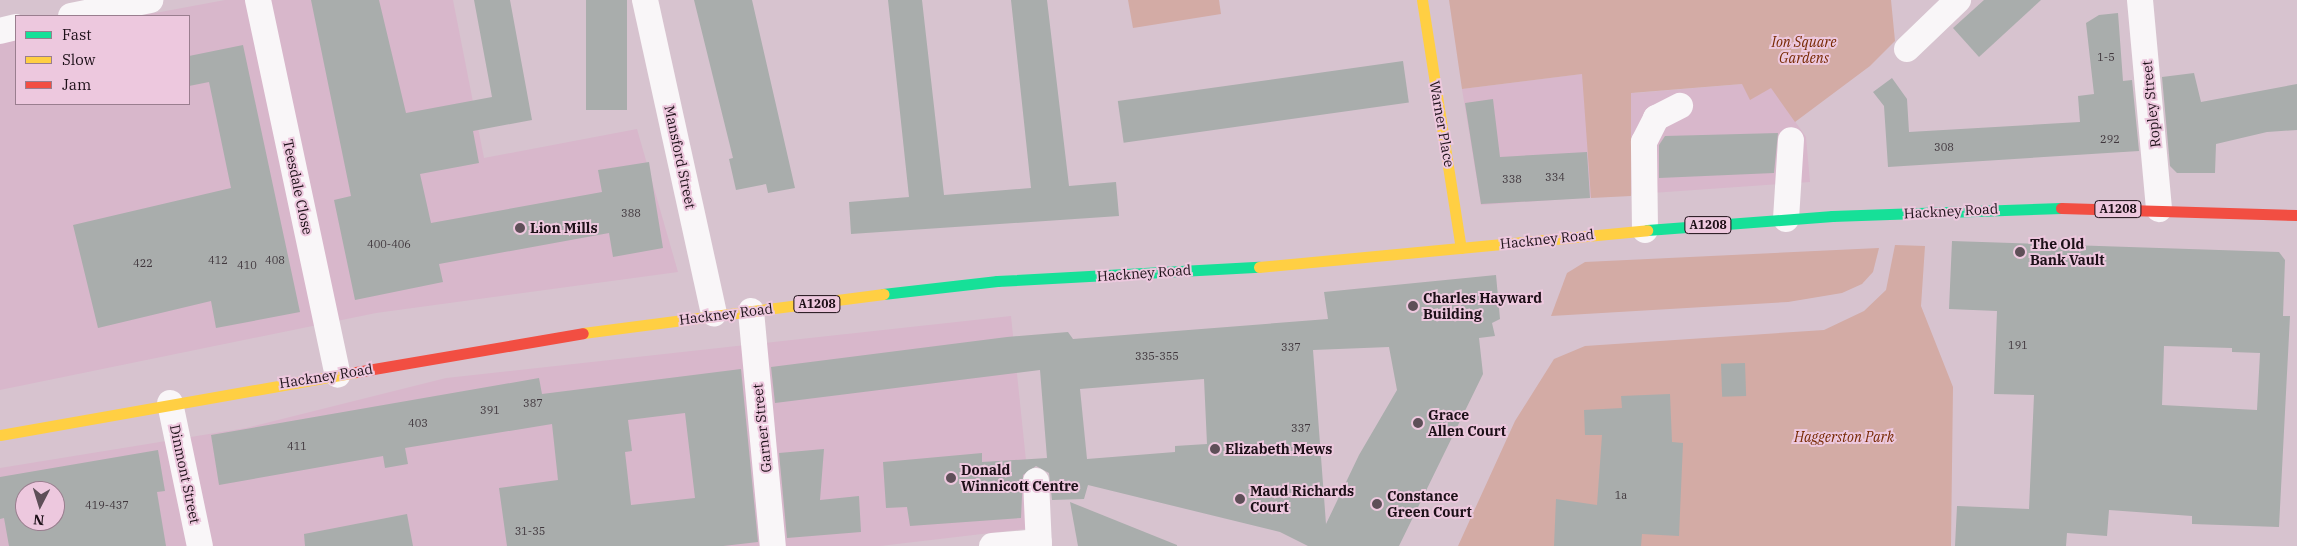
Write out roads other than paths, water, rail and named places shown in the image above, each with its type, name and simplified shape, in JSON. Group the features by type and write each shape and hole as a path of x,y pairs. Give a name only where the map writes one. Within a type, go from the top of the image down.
{"main road":[{"name":"Warner Place","path":"1422,0 1461,248"},
{"name":"Hackney Road","path":"0,435 170,403 541,339 714,314 997,281 1314,264 1645,230 1786,219 2004,208 2159,209 2297,215"}],"street":[{"path":"76,15 150,0"},
{"name":"Teesdale Close","path":"258,0 338,375"},
{"name":"Mansford Street","path":"645,0 714,314"},
{"path":"1907,48 1958,0"},
{"name":"Ropley Street","path":"2140,0 2159,209"},
{"path":"0,31 15,27"},
{"path":"1645,230 1644,142 1656,118 1680,106"},
{"path":"1786,219 1791,140"},
{"name":"Garner Street","path":"750,311 773,546"},
{"name":"Dinmont Street","path":"170,403 200,546"},
{"path":"992,546 1039,544 1036,481"}],"place":[{"name":"Lion Mills","path":"520,228"},
{"name":"The Old Bank Vault","path":"2020,252"},
{"name":"Charles Hayward Building","path":"1413,306"},
{"name":"Grace Allen Court","path":"1418,423"},
{"name":"Elizabeth Mews","path":"1215,449"},
{"name":"Donald Winnicott Centre","path":"951,478"},
{"name":"Maud Richards Court","path":"1240,499"},
{"name":"Constance Green Court","path":"1377,504"}],"park label":[{"name":"Ion Square Gardens","path":"1804,50"},
{"name":"Haggerston Park","path":"1844,437"}]}
